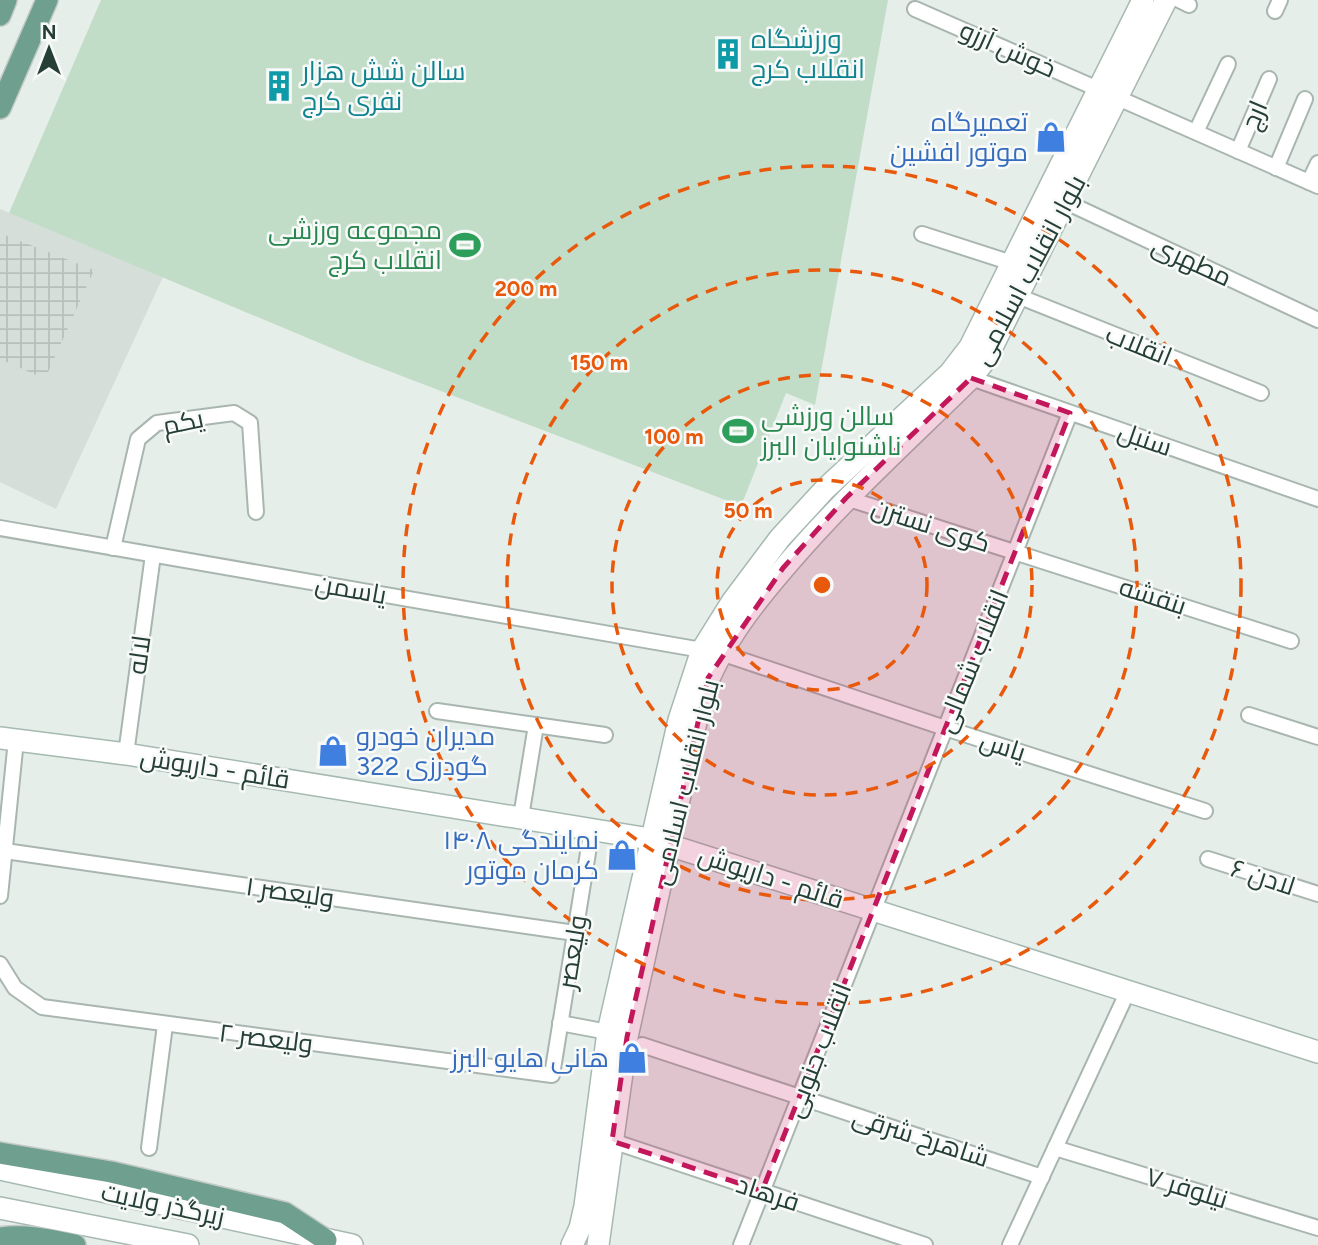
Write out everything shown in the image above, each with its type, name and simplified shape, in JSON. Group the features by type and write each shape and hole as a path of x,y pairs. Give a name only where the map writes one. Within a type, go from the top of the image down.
{"main road":[{"path":"0,108 47,0"},
{"name":"بلوار انقلاب اسلامی","path":"712,651 846,498 971,378 986,359 1066,202 1143,0"},
{"name":"بلوار انقلاب اسلامی","path":"572,1245 580,1228 585,1206 608,1032 659,842 708,678 712,651 732,602 780,538 825,489 950,373 970,347 1012,263 1166,0"},
{"name":"قائم - داریوش","path":"8,739 126,754 592,828 659,842 1318,1052"},
{"name":"بلوار انقلاب اسلامی","path":"598,1245 627,1037 659,842"},
{"path":"0,1153 111,1172 285,1213 326,1240"},
{"name":"زیرگذر ولایت","path":"0,1170 352,1245"},
{"name":"زیرگذر ولایت","path":"0,1208 188,1245"},
{"path":"0,1238 11,1236 75,1245"}],"street":[{"name":"خوش آرزو","path":"915,9 1314,184"},
{"path":"1196,132 1228,64"},
{"name":"ارج","path":"1238,151 1269,79"},
{"path":"1276,168 1305,99"},
{"path":"1314,184 1318,163"},
{"name":"مطهری","path":"1066,202 1318,320"},
{"path":"922,234 1012,263"},
{"name":"انقلاب","path":"1018,296 1261,393"},
{"name":"سنبل","path":"971,378 1318,499"},
{"name":"یکم","path":"113,548 138,439 157,423 234,412 250,423 257,512"},
{"name":"انقلاب شمالی","path":"873,910 1070,413"},
{"name":"کوی نسترن","path":"846,498 1015,552"},
{"name":"یاسمن","path":"0,528 712,651"},
{"name":"بنفشه","path":"1015,552 1291,640"},
{"name":"لاله","path":"126,754 153,555"},
{"name":"یاس","path":"712,651 1205,811"},
{"path":"437,711 605,735"},
{"path":"1249,715 1318,737"},
{"path":"521,817 536,726"},
{"path":"0,896 5,851 8,739"},
{"name":"ولیعصر","path":"552,1075 592,828"},
{"name":"ولیعصر ۱","path":"5,851 575,933"},
{"name":"لادن ۶","path":"1208,859 1318,894"},
{"name":"انقلاب جنوبی","path":"741,1245 873,910"},
{"name":"ولیعصر ۲","path":"0,964 15,988 42,1007 552,1075"},
{"path":"1010,1245 1128,991"},
{"path":"560,1023 608,1032"},
{"path":"149,1148 165,1025"},
{"name":"شاهرخ شرقی","path":"642,1045 1042,1177"},
{"name":"فرهاد","path":"612,1140 925,1245"},
{"name":"نیلوفر ۷","path":"1055,1148 1318,1228"}],"highlighted area":[{"path":"971,378 1070,413 762,1191 612,1141 627,1037 708,678 783,568 846,498"}],"shaded area":[{"path":"0,209 163,277 56,509 0,482"},
{"path":"0,233 94,270 45,379 0,359"}],"green space":[{"name":"مجموعه ورزشی انقلاب کرج","path":"101,0 888,0 815,405 786,393 741,506 360,360 9,213"}],"place":[{"name":"ورزشگاه انقلاب کرج","path":"728,54"},
{"name":"سالن شش هزار نفری کرج","path":"279,86"},
{"name":"تعمیرگاه موتور افشین","path":"1051,137"},
{"name":"مجموعه ورزشی انقلاب کرج","path":"465,245"},
{"name":"سالن ورزشی ناشنوایان البرز","path":"738,431"},
{"name":"مدیران خودرو گودرزی 322","path":"333,751"},
{"name":"نمایندگی ۱۴۰۸ کرمان موتور","path":"622,855"},
{"name":"هانی هایو البرز","path":"632,1058"}]}
